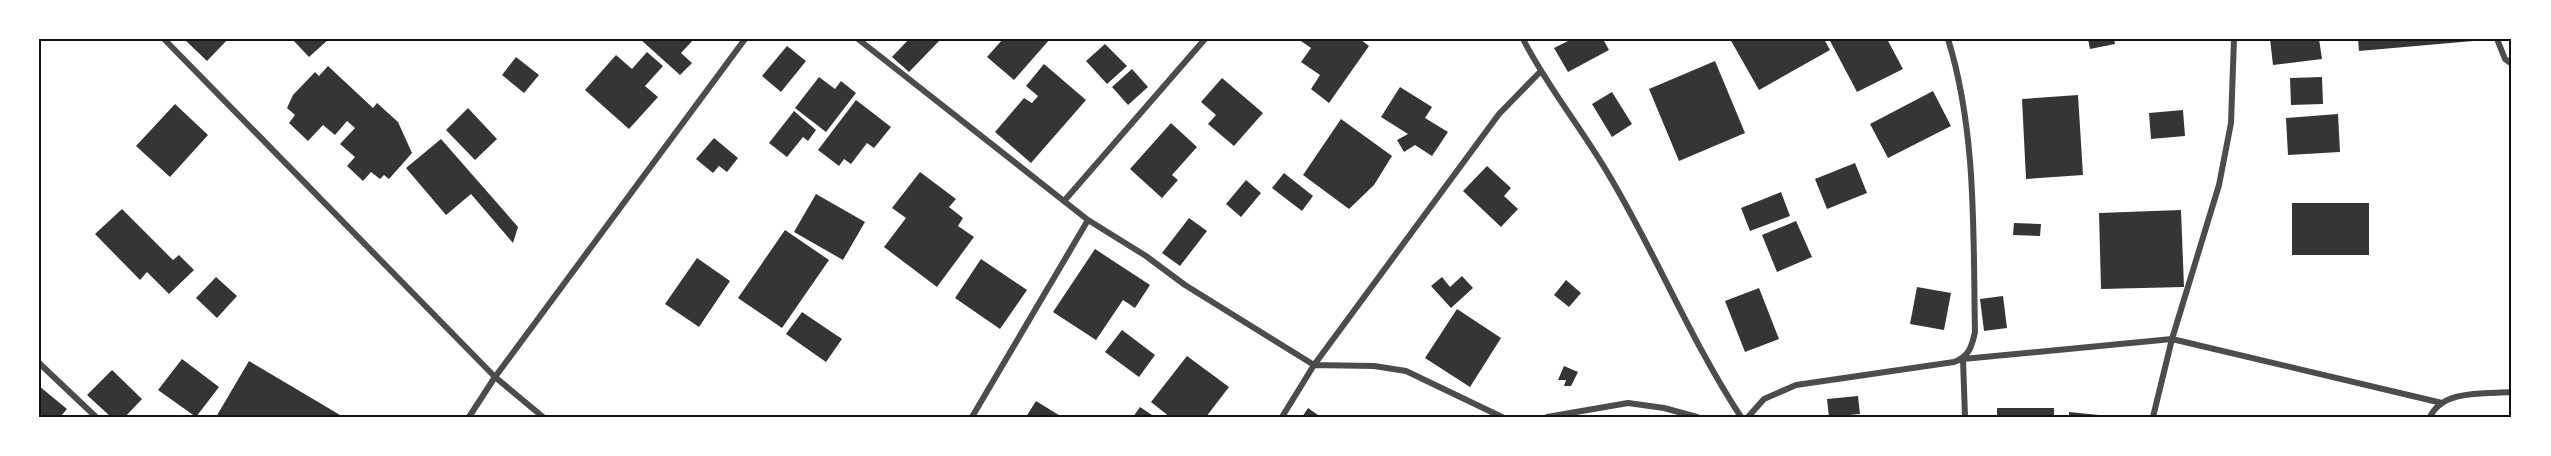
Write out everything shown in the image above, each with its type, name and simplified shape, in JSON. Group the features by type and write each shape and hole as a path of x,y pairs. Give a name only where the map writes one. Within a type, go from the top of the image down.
{"street":[{"path":"164,39 495,377 543,417"},
{"path":"469,417 495,377 745,39"},
{"path":"858,39 1088,219 1146,256 1185,285 1314,365 1374,366 1406,371 1502,417"},
{"path":"1065,200 1205,39"},
{"path":"1523,39 1540,72 1610,176 1647,242 1719,383 1741,417"},
{"path":"1948,39 1964,116 1971,176 1975,332 1972,344 1963,359 1965,417"},
{"path":"2153,417 2172,339 2219,184 2231,123 2234,39"},
{"path":"2497,39 2505,59 2512,64"},
{"path":"1282,417 1314,365 1498,114 1540,72"},
{"path":"972,417 1088,219"},
{"path":"1748,417 1764,399 1796,385 1963,359 2172,339 2442,403"},
{"path":"39,363 96,417"},
{"path":"2430,417 2442,403 2451,397 2512,392"},
{"path":"1547,417 1628,403 1664,408 1696,417"}],"building":[{"path":"184,39 228,39 207,61"},
{"path":"292,39 329,39 309,57"},
{"path":"640,39 694,39 681,53 692,63 680,75"},
{"path":"909,39 941,39 909,72 892,57"},
{"path":"1003,39 1050,39 1014,80 987,57"},
{"path":"1298,39 1360,39 1369,46 1329,103 1311,89 1320,75 1301,62 1311,48"},
{"path":"1567,39 1603,39 1609,50 1568,72 1554,48 1568,41"},
{"path":"1730,39 1824,39 1830,50 1759,90"},
{"path":"1829,39 1887,39 1903,69 1857,92"},
{"path":"2088,39 2114,39 2115,44 2090,49"},
{"path":"2270,39 2319,39 2322,59 2273,65"},
{"path":"2358,39 2473,39 2473,41 2359,51"},
{"path":"1105,44 1127,66 1107,84 1086,61"},
{"path":"787,46 806,61 781,92 762,76"},
{"path":"647,52 663,66 645,86 658,97 629,129 585,90 616,55 632,69"},
{"path":"516,57 539,75 524,93 502,75"},
{"path":"1715,61 1745,133 1679,161 1649,89"},
{"path":"1044,64 1086,100 1031,163 995,132 1024,98 1032,103 1038,96 1026,86"},
{"path":"328,66 373,108 377,103 398,122 412,153 389,179 384,175 380,179 371,172 363,181 347,166 355,157 340,144 355,128 347,121 335,135 323,125 308,141 289,123 295,115 287,108 293,95 315,72 319,76"},
{"path":"1132,69 1148,87 1128,105 1112,87"},
{"path":"819,77 835,89 841,81 856,93 826,132 795,108"},
{"path":"2322,77 2323,104 2291,105 2290,78"},
{"path":"1222,78 1263,113 1234,146 1208,124 1216,115 1201,102"},
{"path":"1400,87 1432,107 1425,118 1448,132 1432,156 1415,145 1404,152 1397,140 1408,134 1381,117"},
{"path":"1933,91 1951,126 1888,158 1870,124"},
{"path":"1612,92 1632,124 1612,137 1592,104"},
{"path":"2078,95 2083,175 2026,179 2022,99"},
{"path":"856,100 891,127 874,148 867,143 851,164 844,159 839,166 818,150"},
{"path":"175,104 208,135 170,177 136,146"},
{"path":"468,108 497,139 475,160 446,130"},
{"path":"2183,110 2185,136 2151,139 2149,113"},
{"path":"794,111 816,130 808,141 803,137 787,157 769,143"},
{"path":"2338,114 2340,152 2288,155 2286,118"},
{"path":"1341,119 1392,156 1374,185 1349,209 1303,175"},
{"path":"1171,123 1197,147 1172,175 1178,180 1162,198 1130,169"},
{"path":"714,138 738,158 727,172 719,166 713,173 696,159"},
{"path":"441,139 518,227 513,243 471,194 446,215 406,168"},
{"path":"1855,163 1867,193 1827,209 1815,179"},
{"path":"1487,166 1511,188 1504,196 1518,209 1501,227 1463,191"},
{"path":"920,172 956,199 949,207 963,218 958,226 974,237 937,287 884,247 906,218 892,208"},
{"path":"1284,173 1313,196 1302,211 1272,188"},
{"path":"1246,180 1261,193 1241,217 1226,204"},
{"path":"1781,192 1790,216 1750,231 1741,208"},
{"path":"816,194 865,222 843,260 794,232"},
{"path":"2292,203 2369,203 2369,255 2292,255"},
{"path":"122,209 173,260 179,255 194,270 169,294 147,272 140,280 95,234"},
{"path":"2181,210 2184,287 2101,289 2099,213"},
{"path":"1189,218 1207,231 1180,266 1162,253"},
{"path":"1796,221 1812,257 1777,272 1762,235"},
{"path":"2014,223 2041,224 2040,236 2013,235"},
{"path":"785,230 829,260 782,328 738,298"},
{"path":"1095,249 1150,285 1135,308 1123,300 1096,340 1053,312"},
{"path":"697,258 730,281 699,327 665,304"},
{"path":"981,259 1027,290 1000,329 955,298"},
{"path":"1462,276 1473,288 1451,308 1431,286 1442,277 1450,287"},
{"path":"216,277 237,296 217,318 196,298"},
{"path":"1566,280 1581,293 1569,307 1554,295"},
{"path":"1917,287 1951,293 1944,330 1910,324"},
{"path":"1759,288 1779,339 1745,352 1725,301"},
{"path":"2003,296 2007,328 1984,331 1980,299"},
{"path":"1457,309 1501,338 1470,387 1425,358"},
{"path":"802,312 842,339 826,362 786,334"},
{"path":"1122,330 1155,355 1139,377 1105,352"},
{"path":"1187,356 1229,387 1206,417 1170,417 1151,402"},
{"path":"182,359 219,387 196,417 158,390"},
{"path":"249,361 340,415 339,417 216,417"},
{"path":"1564,366 1578,372 1571,386 1564,386 1566,380 1558,380"},
{"path":"112,370 142,399 125,417 111,417 87,395"},
{"path":"39,386 67,409 60,417 39,417"},
{"path":"1858,396 1860,414 1829,417 1827,399"},
{"path":"1036,401 1062,417 1026,417"},
{"path":"1140,407 1155,417 1133,417"},
{"path":"1308,408 1321,417 1302,417"},
{"path":"1997,408 2054,408 2054,417 1997,417"},
{"path":"2069,412 2099,415 2099,417 2069,417"}]}
